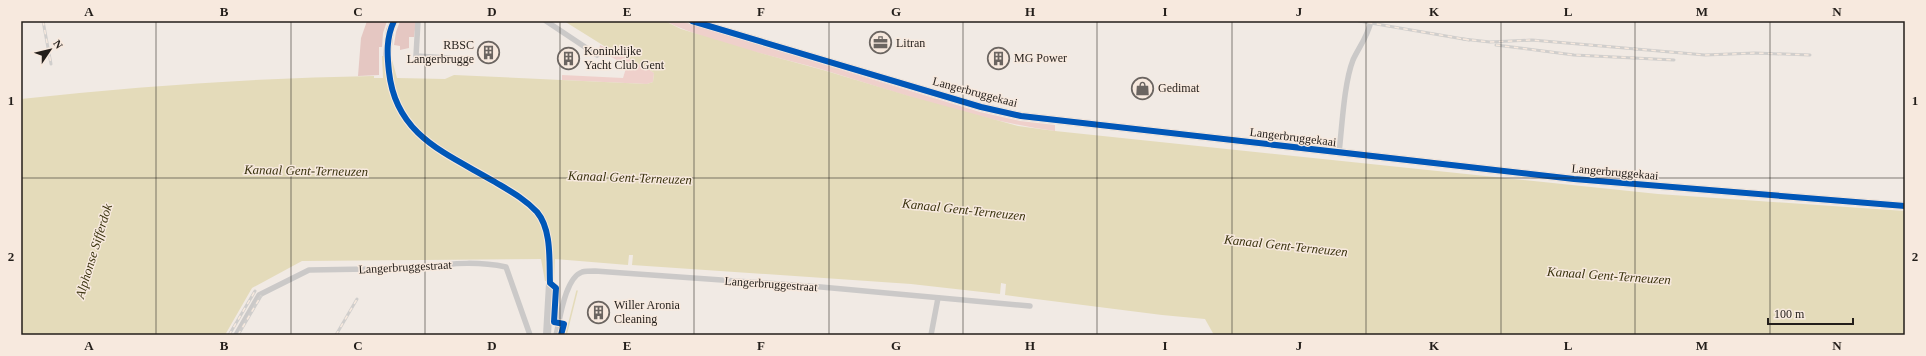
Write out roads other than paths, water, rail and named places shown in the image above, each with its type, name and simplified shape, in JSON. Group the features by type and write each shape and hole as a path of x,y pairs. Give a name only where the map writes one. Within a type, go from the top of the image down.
{"main road":[{"path":"387,54 390,30 394,21"},
{"name":"Langerbruggekaai","path":"692,21 974,105 1021,116 1481,170 1644,186 1905,206"},
{"path":"547,335 550,283"}],"street":[{"path":"418,21 416,56 449,58"},
{"path":"546,21 597,55"},
{"path":"1339,153 1348,77 1353,61 1369,31 1371,21"},
{"name":"Langerbruggestraat","path":"236,335 259,295 309,270 428,268 441,265 473,264 506,267 530,335"},
{"name":"Langerbruggestraat","path":"556,335 569,288 573,279 582,272 595,271 813,286 1030,306"},
{"path":"931,335 938,298"}],"water":[{"path":"564,21 665,21 681,29 760,53 1018,126 1658,194 1905,211 1905,335 1214,335 1205,319 1005,295 1006,284 1001,283 1000,294 911,284 632,265 633,255 629,255 628,265 555,259 554,281 545,281 541,259 302,261 252,288 225,335 21,335 21,99 109,90 241,81 374,76 374,78 383,78 382,56 391,56 397,78 445,79 454,75 647,84 653,82 654,73 647,68 609,49"}],"waterway":[{"path":"566,335 577,291"}],"railway":[{"path":"43,21 51,64"},
{"path":"1359,21 1469,40"},
{"path":"1463,39 1490,42 1532,40 1705,55 1755,53 1810,55"},
{"path":"1496,45 1574,55 1674,60"},
{"path":"229,335 255,291"},
{"path":"238,335 261,296"},
{"path":"336,335 357,299"}],"place":[{"name":"Litran","path":"881,43"},
{"name":"RBSC Langerbrugge","path":"489,52"},
{"name":"Koninklijke Yacht Club Gent","path":"568,58"},
{"name":"MG Power","path":"998,58"},
{"name":"Gedimat","path":"1143,88"},
{"name":"Willer Aronia Cleaning","path":"599,312"}],"water label":[{"name":"Kanaal Gent-Terneuzen","path":"306,170"},
{"name":"Kanaal Gent-Terneuzen","path":"630,177"},
{"name":"Kanaal Gent-Terneuzen","path":"964,209"},
{"name":"Kanaal Gent-Terneuzen","path":"1286,245"},
{"name":"Alphonse Sifferdok","path":"93,251"},
{"name":"Kanaal Gent-Terneuzen","path":"1609,275"}]}
